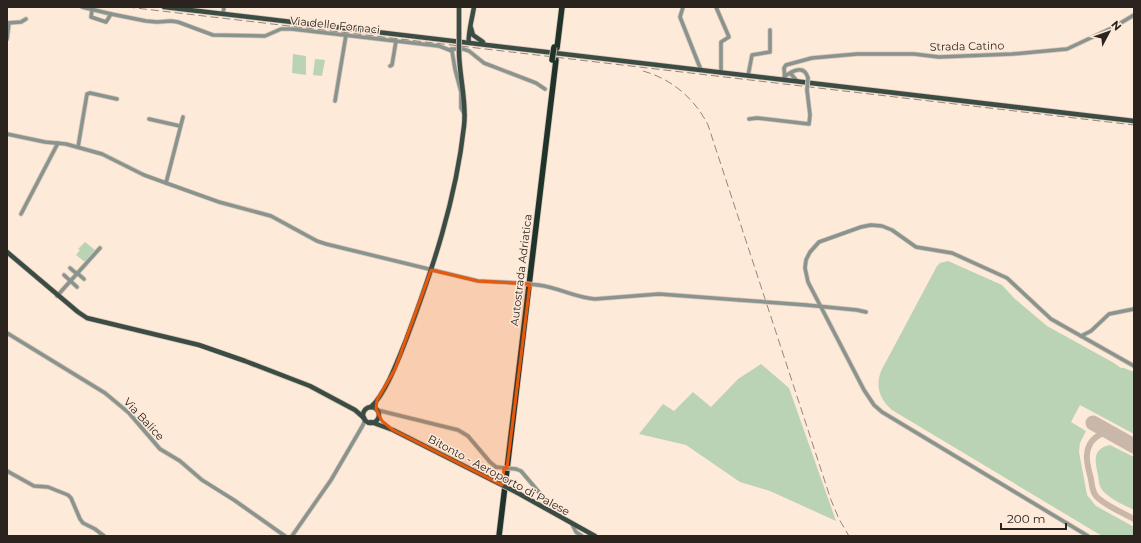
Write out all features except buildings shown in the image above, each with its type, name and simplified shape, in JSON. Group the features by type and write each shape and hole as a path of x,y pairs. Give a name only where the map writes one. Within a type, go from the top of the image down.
{"highway":[{"name":"Autostrada Adriatica","path":"499,536 554,60 558,7"},
{"name":"Autostrada Adriatica","path":"555,47 562,7"},
{"name":"Autostrada Adriatica","path":"496,536 554,60"}],"main road":[{"path":"164,7 1134,121"},
{"path":"367,421 376,421 377,400 395,368 432,270 440,244 454,185 465,115 465,102 460,70 459,7"},
{"path":"469,42 474,7"},
{"path":"453,40 470,32"},
{"path":"470,32 479,40 488,44"},
{"path":"7,252 58,296 87,318 212,349 299,381 355,410 362,412 365,410 376,411"},
{"path":"355,410 367,421 393,430"},
{"path":"365,410 363,414 367,421"},
{"path":"376,411 382,421 393,430"},
{"name":"Bitonto - Aeroporto di Palese","path":"393,430 516,492 595,536"}],"street":[{"name":"Via delle Fornaci","path":"82,7 157,22 178,22 213,35 264,36 287,28 439,46 450,49 463,49 469,51 484,63 536,83 544,89"},
{"path":"223,14 224,7"},
{"path":"683,7 684,9 680,17 701,70"},
{"path":"716,7 729,37 721,42 721,73"},
{"path":"92,10 91,17 106,22 111,14"},
{"name":"Strada Catino","path":"784,72 786,65 812,58 857,54 914,54 939,57 1012,54 1067,49 1114,27 1134,15"},
{"path":"7,39 8,23 21,22 26,19"},
{"path":"748,76 752,55 770,52 770,30"},
{"path":"336,101 346,36"},
{"path":"390,66 392,65 396,41"},
{"path":"450,49 453,53 460,92 461,108 465,115"},
{"path":"749,119 757,118 809,124 810,115 807,75 801,70 791,73 784,72 785,79"},
{"path":"785,79 791,73"},
{"path":"791,73 797,82"},
{"path":"78,147 87,94 90,93 116,99"},
{"path":"166,183 183,117"},
{"path":"149,119 180,126"},
{"path":"7,134 78,147 102,154 144,175 220,202 271,216 317,241 478,281 519,283 558,288 585,298 595,299 659,294 806,305 866,312"},
{"path":"21,214 58,143"},
{"path":"1088,536 882,412 874,405 808,282 805,268 806,260 810,252 819,242 867,225 882,226 892,230 916,247 952,253 1007,278 1048,317 1134,366"},
{"path":"58,296 100,248"},
{"path":"70,268 84,279"},
{"path":"64,275 77,287"},
{"path":"1081,336 1091,331 1109,314 1134,310"},
{"name":"Via Balice","path":"7,333 104,393 129,413 160,449 180,461 202,480 234,500 285,536"},
{"path":"376,411 458,430 468,436 496,467 521,471 549,504"},
{"path":"292,536 331,480 363,425 367,421"},
{"path":"7,471 34,486 48,487 68,494 83,523 95,529 104,536"},
{"path":"572,524 576,532 582,536"}],"highlighted area":[{"path":"431,270 478,281 530,284 507,468 504,468 502,485 393,430 382,421 376,409 377,400 395,369"}],"green space":[{"path":"293,54 306,56 306,75 292,73"},
{"path":"315,59 325,60 322,76 313,75"},
{"path":"85,242 95,250 85,262 76,255 80,250 78,249"},
{"path":"948,261 1002,285 1014,298 1047,326 1121,368 1134,372 1134,434 1080,405 1071,422 1086,431 1080,443 1079,452 1087,495 1096,506 1134,527 1134,536 1102,536 892,410 884,402 880,393 878,382 881,371 937,266 940,263"},
{"path":"761,364 789,388 836,521 770,491 740,482 686,445 639,434 663,404 674,411 693,392 711,407 738,379"},
{"path":"1110,445 1134,457 1134,510 1118,502 1102,490 1100,486 1096,456 1100,449"}],"taxiway":[{"path":"1113,434 1108,433 1099,435 1092,441 1088,449 1087,460 1092,488 1096,496 1104,503 1134,519"}],"runway":[{"path":"1093,423 1134,446"}],"railway":[{"path":"127,7 1134,125"},
{"path":"643,71 664,79 682,91 703,116 708,125 831,500 839,519 849,536"}]}
